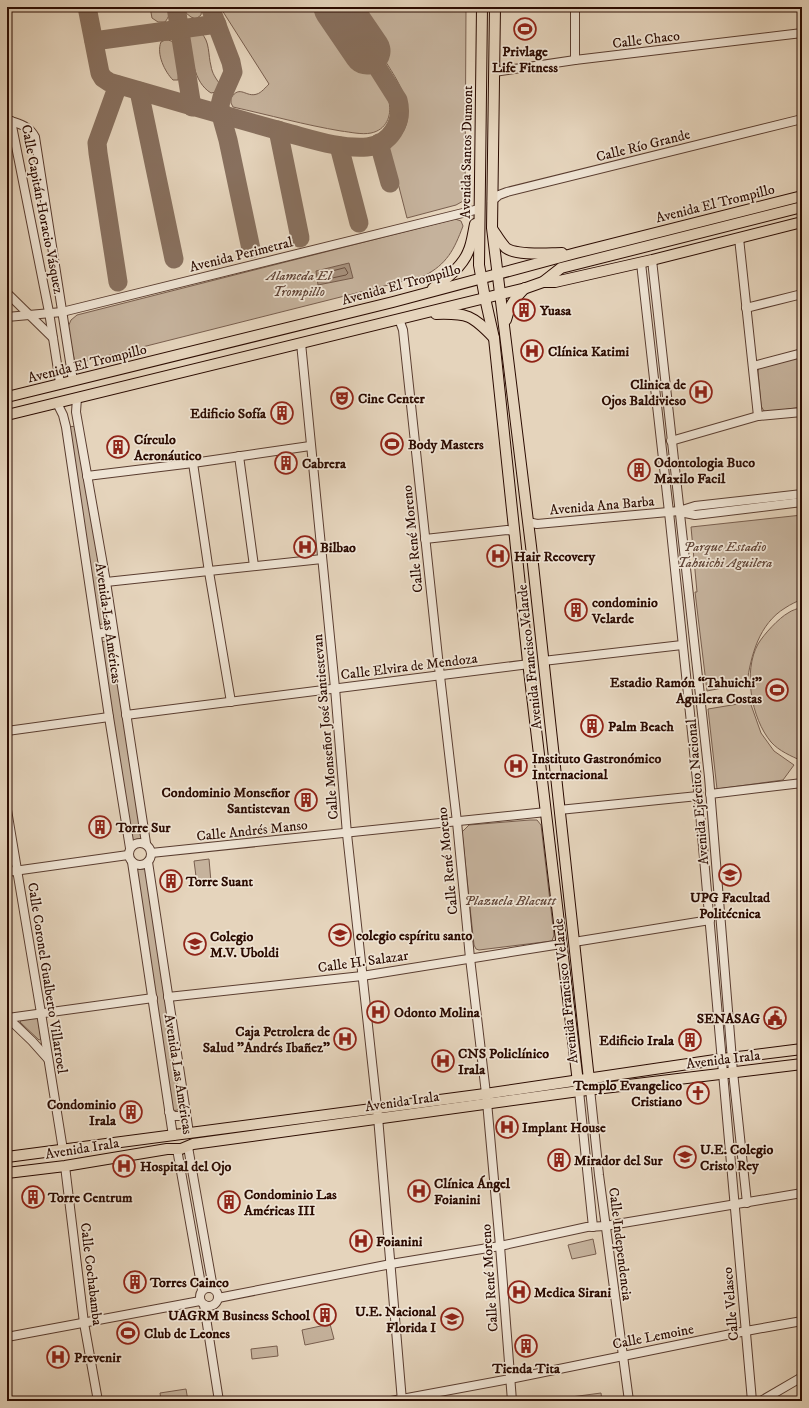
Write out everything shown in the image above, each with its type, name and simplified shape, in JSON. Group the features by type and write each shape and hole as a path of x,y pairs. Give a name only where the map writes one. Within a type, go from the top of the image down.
{"main road":[{"name":"Avenida Santos Dumont","path":"482,7 479,265 485,298"},
{"name":"Avenida Santos Dumont","path":"495,7 492,228 500,294"},
{"name":"Avenida El Trompillo","path":"7,397 427,293 498,273 802,196"},
{"name":"Avenida El Trompillo","path":"7,416 526,288 542,282 561,268 802,207"},
{"path":"427,293 443,281 463,262 469,252 479,209"},
{"name":"Avenida El Trompillo","path":"542,282 555,282 652,260 802,222"},
{"path":"492,228 506,248 513,251 529,253 576,253"},
{"path":"504,323 512,302 526,288"},
{"name":"Avenida Francisco Velarde","path":"500,294 531,546 589,1084"},
{"name":"Avenida Francisco Velarde","path":"485,298 494,338 528,664 578,1086"},
{"path":"416,315 457,314 469,316 479,323 494,338"},
{"path":"512,502 518,518 528,520"},
{"path":"514,531 523,534 531,546"},
{"path":"528,664 531,657 536,654 543,660"},
{"path":"546,812 551,804 554,804 559,810"},
{"path":"561,944 566,937 574,942"},
{"name":"Avenida Irala","path":"7,1173 64,1166 160,1150 177,1149 188,1147 193,1144 377,1114 578,1086 728,1059 802,1049"},
{"name":"Avenida Irala","path":"589,1084 802,1064"},
{"name":"Avenida Irala","path":"7,1157 189,1133 377,1114"},
{"name":"Avenida Las Américas","path":"173,1136 177,1149"},
{"name":"Calle Cochabamba","path":"63,1150 64,1166"}],"street":[{"path":"575,7 575,60"},
{"name":"Calle Chaco","path":"494,72 575,60 802,33"},
{"name":"Calle Río Grande","path":"492,201 511,191 802,119"},
{"name":"Calle Capitán Horacio Vásquez","path":"9,121 27,127 35,137 73,381"},
{"name":"Calle Capitán Horacio Vásquez","path":"9,121 49,312 60,383"},
{"name":"Avenida Perimetral","path":"7,318 29,314 62,312 479,209"},
{"path":"739,238 758,416"},
{"name":"Avenida Ejército Nacional","path":"652,260 710,794 721,914 735,1205"},
{"name":"Avenida Ejército Nacional","path":"641,262 669,512 710,921 728,1059"},
{"path":"7,293 53,338"},
{"path":"746,308 802,294"},
{"name":"Calle René Moreno","path":"399,319 403,330 486,1099 500,1246 512,1401"},
{"name":"Calle Monseñor José Santiestevan","path":"301,343 335,688 347,834 377,1114 402,1400"},
{"path":"752,366 802,353"},
{"name":"Avenida Las Américas","path":"77,398 76,412 78,426 106,582 146,844"},
{"name":"Avenida Las Américas","path":"57,403 63,415 66,427 173,1136"},
{"path":"672,441 758,416 802,412"},
{"path":"66,427 67,424 72,421 77,423 78,426"},
{"path":"87,476 193,463 310,446"},
{"path":"239,456 254,566"},
{"path":"193,463 209,572 231,702"},
{"name":"Avenida Ana Barba","path":"528,520 537,524 669,512 679,511 695,506 802,494"},
{"name":"Avenida Ana Barba","path":"679,511 696,515 802,502"},
{"path":"425,538 507,530 514,531"},
{"path":"106,582 322,559"},
{"path":"97,634 113,632"},
{"path":"543,660 682,645 689,649 694,643"},
{"name":"Calle Elvira de Mendoza","path":"126,715 528,664"},
{"path":"7,731 109,717"},
{"path":"559,810 698,795 705,800 710,794 802,782"},
{"path":"698,795 704,788 710,794"},
{"name":"Calle Coronel Gualberto Villarroel","path":"7,810 63,1150"},
{"name":"Calle Andrés Manso","path":"151,853 347,834 546,812"},
{"path":"137,842 146,844 151,853 148,862 140,865 130,855 137,842"},
{"path":"7,872 130,855"},
{"name":"Avenida Las Américas","path":"148,862 189,1133"},
{"path":"574,942 710,921 715,913 721,914"},
{"path":"710,921 716,929 722,926"},
{"name":"Calle H. Salazar","path":"168,997 362,976 561,944"},
{"path":"8,1017 153,998"},
{"path":"8,1017 32,1040 48,1060"},
{"name":"Avenida Ejército Nacional","path":"728,1072 747,1203"},
{"name":"Calle Independencia","path":"589,1084 605,1226 628,1401"},
{"name":"Calle Independencia","path":"578,1086 593,1227"},
{"path":"169,1112 177,1116 186,1110"},
{"name":"Avenida Las Américas","path":"188,1147 213,1288"},
{"name":"Avenida Las Américas","path":"177,1149 202,1290"},
{"name":"Calle Cochabamba","path":"64,1166 84,1323 98,1401"},
{"path":"218,1298 391,1264 500,1246 586,1227 605,1226 802,1193"},
{"name":"Calle Velasco","path":"735,1205 752,1401"},
{"path":"7,1337 202,1303 209,1306 214,1304 218,1298 217,1292 213,1288 207,1287 202,1290 200,1295 202,1303 219,1401"},
{"name":"Calle Lemoine","path":"391,1401 510,1379 746,1330 802,1321"},
{"path":"761,1401 802,1377"},
{"path":"7,1395 8,1401"}],"green space":[{"path":"150,7 170,7 169,15 165,22 158,22 152,18"},
{"path":"185,7 202,7 201,15 196,19 191,17 186,13"},
{"path":"220,7 313,7 352,65 362,58 385,93 390,107 387,122 381,129 364,134 314,126 233,107 231,98 237,92 253,95 257,94 269,84"},
{"path":"362,7 466,7 465,200 456,205 407,218 391,156 386,149 399,137 406,125 408,113 406,100 393,73 377,48 386,42"},
{"path":"196,32 201,33 206,40 212,71 220,84 216,92 211,93 205,88 200,82 194,68 189,37"},
{"path":"165,40 171,41 178,49 178,80 173,80 167,72 160,57 161,42"},
{"name":"Alameda El Trompillo","path":"455,219 461,221 463,226 453,249 449,256 439,266 424,276 75,364 68,327 71,320 77,315"},
{"path":"802,356 802,407 769,412 764,411 761,406 759,368"},
{"path":"77,426 108,623 97,625 67,427"},
{"name":"Parque Estadio Tahuichi Aguilera","path":"802,515 802,599 776,615 763,631 754,651 747,683 707,691 695,592 697,592 691,527"},
{"name":"Estadio Ramón “Tahuichi” Aguilera Costas","path":"802,607 802,761 778,748 771,742 764,732 754,708 750,681 753,655 758,644 784,615"},
{"path":"112,641 143,841 137,840 130,842 100,642"},
{"path":"750,702 761,733 774,751 794,765 783,780 717,789 708,709"},
{"name":"Plazuela Blacutt","path":"537,820 541,825 554,935 552,941 479,950 476,949 474,945 462,832 469,825"},
{"path":"209,859 211,882 197,884 194,861"},
{"path":"146,866 183,1109 172,1111 134,869"},
{"path":"34,1017 38,1019 41,1039 39,1040 20,1022 22,1019"},
{"path":"593,1239 596,1254 572,1259 568,1245"},
{"path":"330,1324 334,1339 305,1345 302,1330"},
{"path":"277,1346 278,1356 252,1359 251,1349"},
{"path":"186,1389 188,1401 161,1401 160,1393"},
{"path":"601,1393 602,1401 541,1401"}],"water":[{"path":"349,263 353,278 318,285 316,271"}],"taxiway":[{"path":"87,7 100,73 103,78 109,82 262,126 336,145 357,147 375,145 388,137 397,124 399,116 398,100 367,51"},
{"path":"176,7 192,107"},
{"path":"210,7 231,62 233,72 222,97 220,105 221,115 228,140 251,249"},
{"path":"94,41 217,24"},
{"path":"118,85 97,143 118,282"},
{"path":"139,91 174,259"},
{"path":"278,130 300,238"},
{"path":"379,143 390,183"},
{"path":"339,146 359,223"}],"runway":[{"path":"337,7 367,51"}],"place":[{"name":"Privlage Life Fitness","path":"525,29"},
{"name":"Yuasa","path":"524,310"},
{"name":"Clínica Katimi","path":"532,351"},
{"name":"Clinica de Ojos Baldivieso","path":"701,392"},
{"name":"Cine Center","path":"342,398"},
{"name":"Edificio Sofía","path":"282,413"},
{"name":"Body Masters","path":"392,444"},
{"name":"Círculo Aeronáutico","path":"118,447"},
{"name":"Cabrera","path":"286,463"},
{"name":"Odontologia Buco Maxilo Facil","path":"639,470"},
{"name":"Bilbao","path":"305,547"},
{"name":"Hair Recovery","path":"498,556"},
{"name":"condominio Velarde","path":"576,610"},
{"name":"Estadio Ramón “Tahuichi” Aguilera Costas","path":"777,690"},
{"name":"Palm Beach","path":"592,726"},
{"name":"Instituto Gastronómico Internacional","path":"516,766"},
{"name":"Condominio Monseñor Santistevan","path":"306,800"},
{"name":"Torre Sur","path":"100,827"},
{"name":"UPG Facultad Politécnica","path":"730,875"},
{"name":"Torre Suant","path":"171,881"},
{"name":"colegio espíritu santo","path":"340,935"},
{"name":"Colegio M.V. Uboldi","path":"195,944"},
{"name":"Odonto Molina","path":"378,1012"},
{"name":"SENASAG","path":"775,1018"},
{"name":"Caja Petrolera de Salud \"Andrés Ibañez\"","path":"345,1039"},
{"name":"Edificio Irala","path":"690,1040"},
{"name":"CNS Policlínico Irala","path":"443,1061"},
{"name":"Templo Evangelico Cristiano","path":"698,1093"},
{"name":"Condominio Irala","path":"131,1112"},
{"name":"Implant House","path":"507,1127"},
{"name":"U.E. Colegio Cristo Rey","path":"685,1157"},
{"name":"Mirador del Sur","path":"559,1160"},
{"name":"Hospital del Ojo","path":"124,1166"},
{"name":"Clínica Ángel Foianini","path":"419,1191"},
{"name":"Torre Centrum","path":"33,1197"},
{"name":"Condominio Las Américas III","path":"229,1202"},
{"name":"Foianini","path":"361,1241"},
{"name":"Torres Cainco","path":"135,1282"},
{"name":"Medica Sirani","path":"519,1292"},
{"name":"UAGRM Business School","path":"325,1315"},
{"name":"U.E. Nacional Florida I","path":"452,1319"},
{"name":"Club de Leones","path":"128,1333"},
{"name":"Tienda Tita","path":"526,1346"},
{"name":"Prevenir","path":"58,1357"}]}
